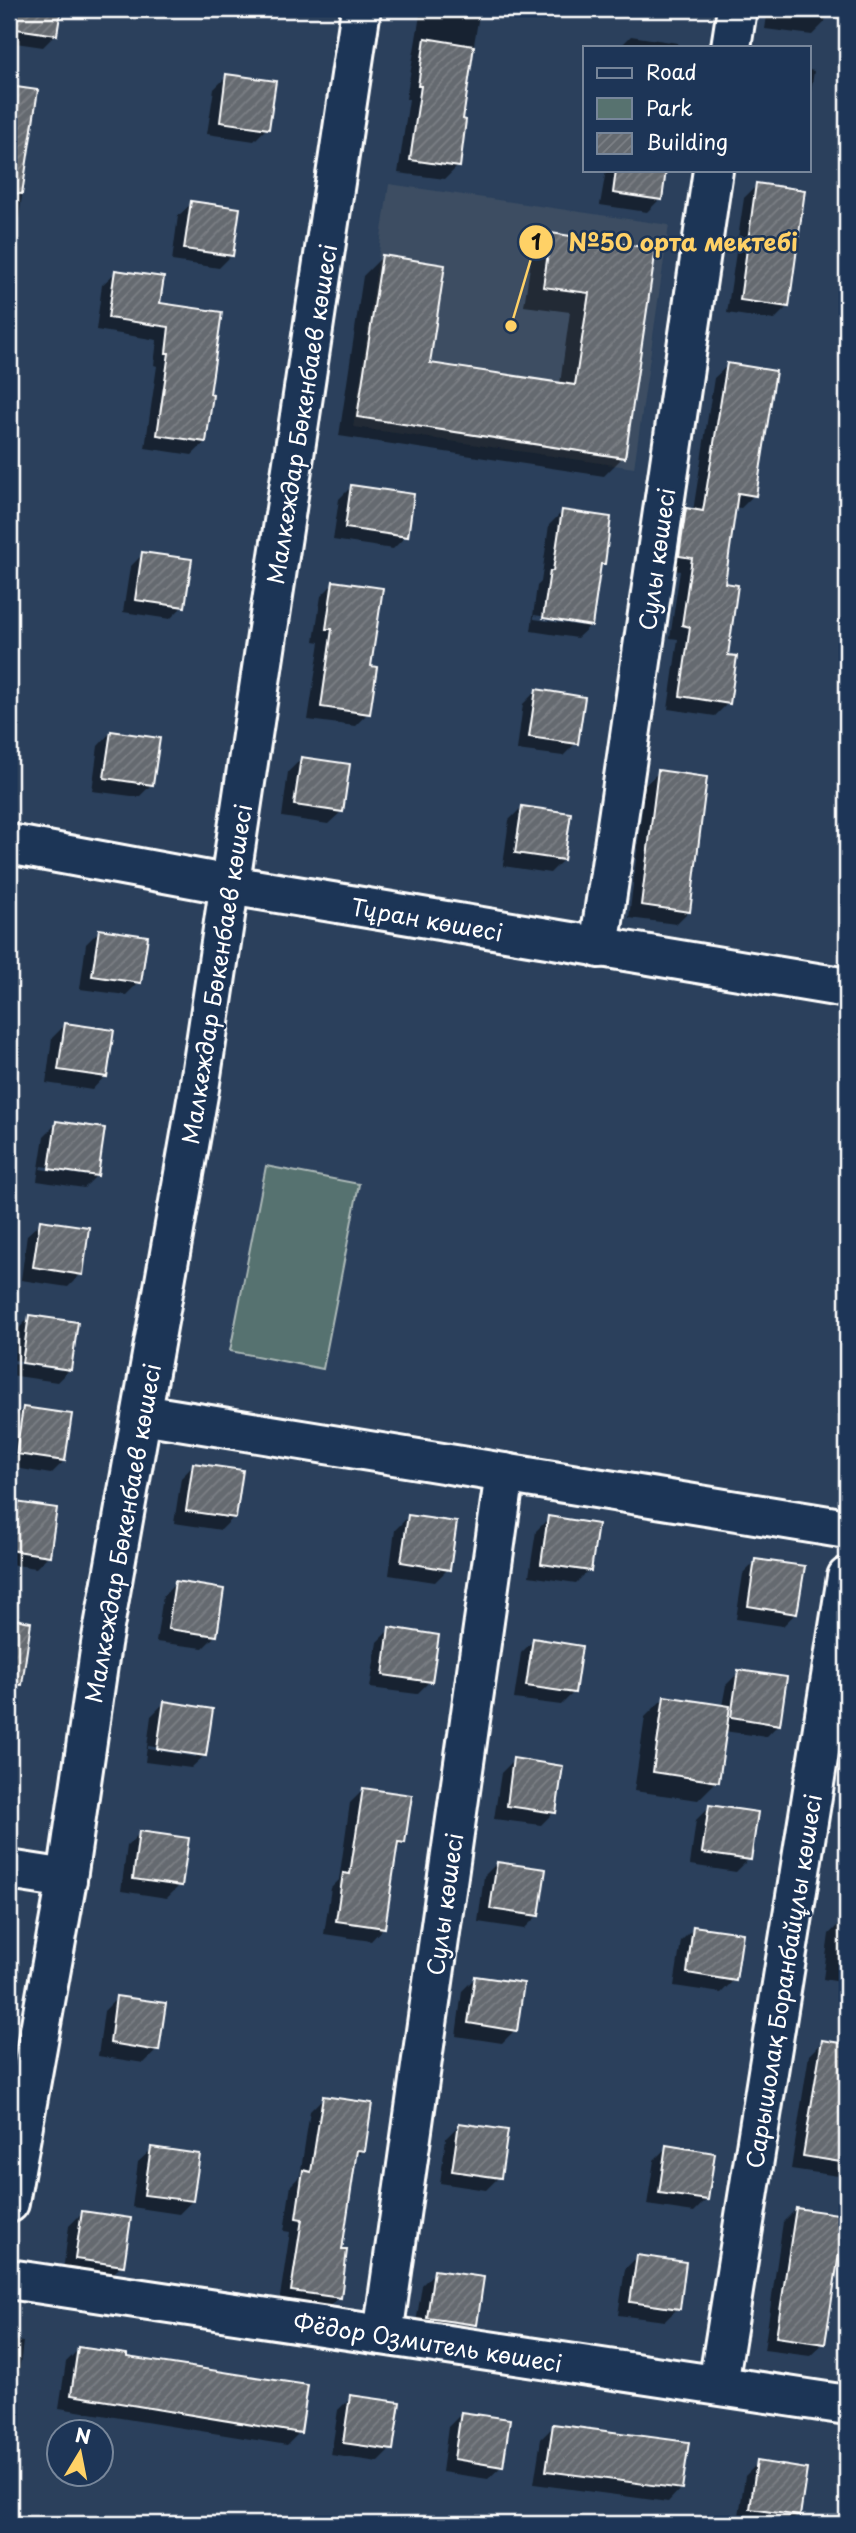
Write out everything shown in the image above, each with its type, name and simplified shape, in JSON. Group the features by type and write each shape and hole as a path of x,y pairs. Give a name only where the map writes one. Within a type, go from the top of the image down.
{"street":[{"name":"Малкеждар Бөкенбаев көшесі","path":"9,2203 67,1879 101,1644 199,1089 361,9"},
{"path":"731,46 737,9"},
{"name":"Сулы көшесі","path":"599,948 713,172"},
{"name":"Тұран көшесі","path":"9,844 230,886 847,988"},
{"path":"142,1414 847,1529"},
{"name":"Сулы көшесі","path":"383,2335 505,1473"},
{"name":"Сарышолақ Боранбайұлы көшесі","path":"718,2385 847,1577"},
{"path":"9,1870 67,1879"},
{"name":"Фёдор Озмитель көшесі","path":"9,2279 847,2405"}],"shaded area":[{"path":"389,184 669,225 634,468 353,427"}],"green space":[{"path":"266,1166 359,1184 323,1369 230,1351"}],"building":[{"path":"9,9 61,9 57,35 9,28"},
{"path":"425,38 474,46 463,119 466,120 460,167 410,160"},
{"path":"226,74 276,81 269,129 220,122"},
{"path":"9,86 38,90 22,194 9,193"},
{"path":"616,172 666,172 662,200 613,193"},
{"path":"756,183 805,190 789,307 740,300"},
{"path":"191,201 240,208 233,256 184,249"},
{"path":"551,233 656,249 625,458 357,417 382,255 445,265 430,363 575,385 589,293 543,287"},
{"path":"115,270 164,277 160,303 222,312 206,442 157,435 169,353 166,353 169,327 108,318"},
{"path":"727,363 776,371 756,496 738,493 725,583 738,585 728,655 737,656 730,704 680,696 690,627 682,625 692,558 679,556 686,508 703,511"},
{"path":"351,485 414,494 408,537 345,528"},
{"path":"562,510 611,517 605,564 601,564 592,626 543,618"},
{"path":"142,552 192,559 185,607 135,600"},
{"path":"333,581 383,588 371,666 377,667 370,714 321,707 332,629 326,629"},
{"path":"536,689 585,697 578,744 529,737"},
{"path":"111,731 160,738 153,785 104,778"},
{"path":"301,757 350,764 343,812 294,805"},
{"path":"658,770 707,777 690,912 641,905"},
{"path":"522,806 571,813 564,860 515,853"},
{"path":"99,929 148,936 141,983 92,976"},
{"path":"65,1023 114,1030 107,1077 58,1070"},
{"path":"56,1121 105,1128 98,1176 49,1169"},
{"path":"40,1220 89,1227 83,1275 33,1267"},
{"path":"29,1315 78,1322 71,1370 22,1363"},
{"path":"23,1407 72,1414 65,1461 16,1454"},
{"path":"193,1463 243,1470 236,1518 186,1511"},
{"path":"9,1501 57,1508 50,1556 9,1550"},
{"path":"408,1515 457,1522 450,1570 401,1562"},
{"path":"548,1516 598,1524 591,1571 541,1564"},
{"path":"755,1559 805,1566 797,1614 748,1606"},
{"path":"175,1581 224,1589 217,1636 168,1629"},
{"path":"9,1618 31,1622 22,1685 9,1684"},
{"path":"389,1627 439,1635 432,1682 383,1675"},
{"path":"533,1638 582,1646 575,1693 526,1686"},
{"path":"738,1670 787,1677 780,1725 731,1717"},
{"path":"664,1696 730,1706 719,1782 653,1772"},
{"path":"164,1701 213,1709 206,1756 157,1749"},
{"path":"513,1758 563,1766 556,1813 507,1806"},
{"path":"363,1788 412,1795 405,1843 398,1842 385,1928 336,1921 343,1873 350,1874"},
{"path":"709,1805 758,1812 751,1860 702,1853"},
{"path":"139,1831 189,1838 182,1886 133,1879"},
{"path":"497,1862 546,1869 539,1916 490,1909"},
{"path":"693,1926 743,1933 736,1981 687,1973"},
{"path":"475,1976 524,1983 517,2031 468,2023"},
{"path":"116,1996 166,2003 159,2051 110,2043"},
{"path":"822,2040 847,2044 847,2163 803,2156"},
{"path":"323,2096 372,2103 365,2151 357,2150 342,2250 347,2250 341,2298 291,2291 302,2219 296,2218 303,2170 311,2172"},
{"path":"459,2123 508,2130 501,2178 452,2171"},
{"path":"666,2145 715,2153 708,2200 659,2193"},
{"path":"151,2147 200,2154 193,2201 144,2195"},
{"path":"796,2208 845,2215 825,2344 776,2337"},
{"path":"82,2211 131,2218 124,2266 75,2259"},
{"path":"637,2255 686,2262 680,2309 630,2302"},
{"path":"434,2270 484,2277 477,2325 427,2318"},
{"path":"78,2347 308,2385 301,2433 71,2395"},
{"path":"350,2395 400,2402 393,2450 343,2443"},
{"path":"461,2412 510,2419 503,2467 454,2459"},
{"path":"553,2424 689,2442 682,2489 546,2471"},
{"path":"757,2461 807,2469 800,2516 750,2509"}],"place":[{"name":"№50 орта мектебі","path":"511,326"}]}
